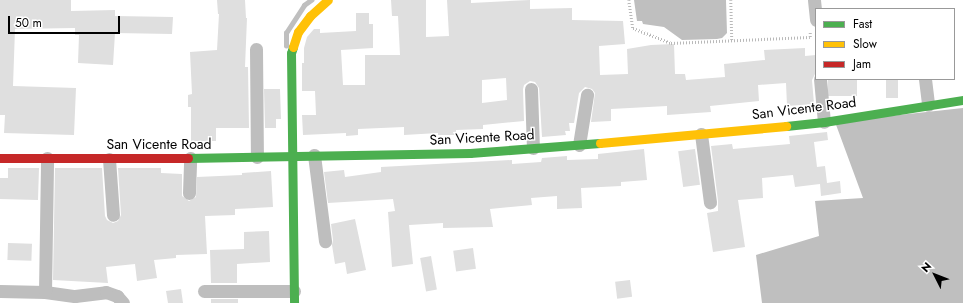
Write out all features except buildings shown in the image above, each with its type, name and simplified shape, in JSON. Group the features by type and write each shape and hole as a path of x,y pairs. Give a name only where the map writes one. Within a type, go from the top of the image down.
{"street":[{"path":"204,291 230,297 294,297 293,156 290,97 291,53 298,32 310,16 328,0"},
{"path":"813,25 814,0"},
{"path":"256,49 257,157"},
{"path":"820,80 824,122"},
{"path":"925,80 928,105"},
{"path":"531,89 533,148"},
{"path":"579,145 587,95"},
{"name":"San Vicente Road","path":"0,158 190,158 470,153 579,145 824,122 963,100"},
{"path":"701,134 710,202"},
{"path":"314,155 325,241"},
{"path":"45,292 47,158"},
{"path":"110,158 113,215"},
{"path":"189,193 190,158"},
{"path":"0,291 45,292 75,296 106,292 117,296 123,303"}],"path":[{"path":"629,0 633,28 670,43 810,37 813,25"},
{"path":"731,0 732,41"}],"shaded area":[{"path":"634,0 726,0 727,33 722,38 717,39 682,40 664,27 643,24 642,21 637,21"},
{"path":"963,108 963,303 762,303 756,255 819,236 815,201 863,198 835,122"}],"waterway":[{"path":"286,46 286,33 304,5 311,0"}],"traffic: fast":[{"path":"293,47 291,53 294,303"},
{"path":"786,126 824,122 963,100"},
{"path":"188,158 470,153 600,143"}],"traffic: slow":[{"path":"293,47 298,32 310,16 328,0"},
{"path":"600,143 786,126"}],"traffic: jam":[{"path":"0,158 188,158"}]}
